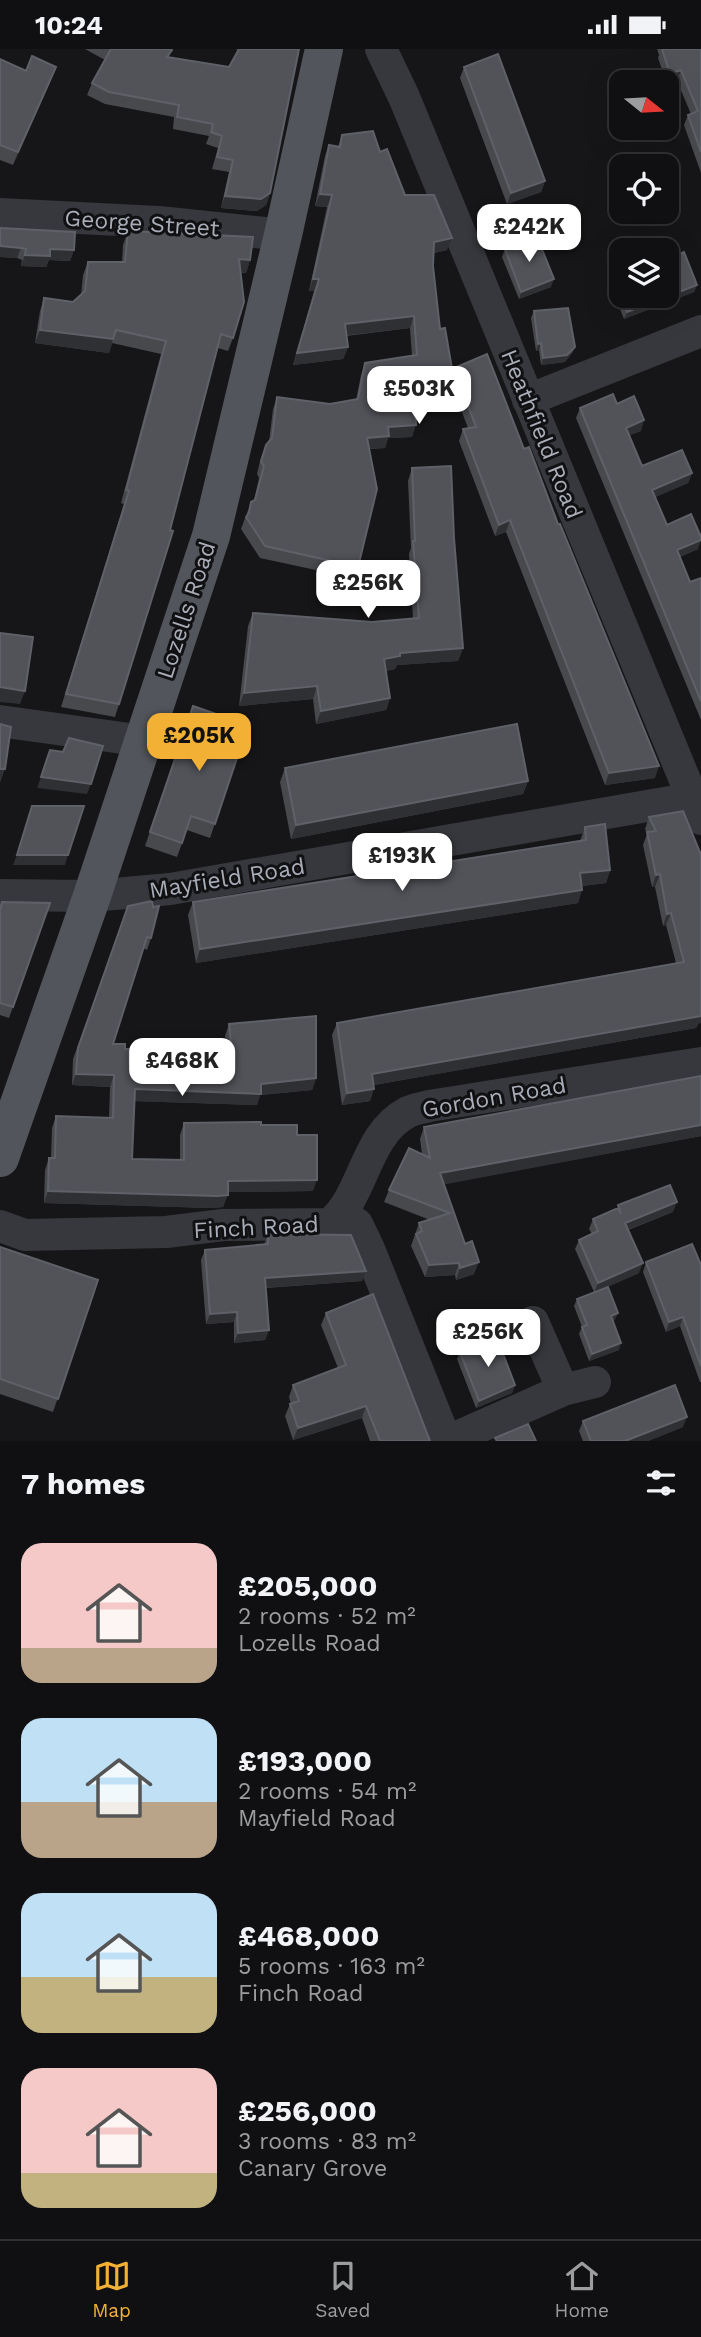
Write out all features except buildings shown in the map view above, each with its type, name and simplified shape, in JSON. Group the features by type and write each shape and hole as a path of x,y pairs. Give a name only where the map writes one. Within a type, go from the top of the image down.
{"main road":[{"name":"Lozells Road","path":"0,1158 92,896 211,536 283,235 324,49"}],"street":[{"name":"Heathfield Road","path":"382,49 697,808"},
{"name":"George Street","path":"0,214 159,222 283,235"},
{"path":"528,400 701,331"},
{"path":"0,721 144,741"},
{"name":"Mayfield Road","path":"0,895 92,896 170,889 697,808"},
{"name":"Gordon Road","path":"342,1214 369,1157 390,1126 407,1113 429,1106 701,1063"},
{"name":"Finch Road","path":"0,1226 25,1235 166,1233 223,1225 330,1224 342,1214 357,1224 369,1249 447,1441"},
{"path":"534,1322 563,1390"},
{"path":"447,1441 563,1390 594,1382"}]}
